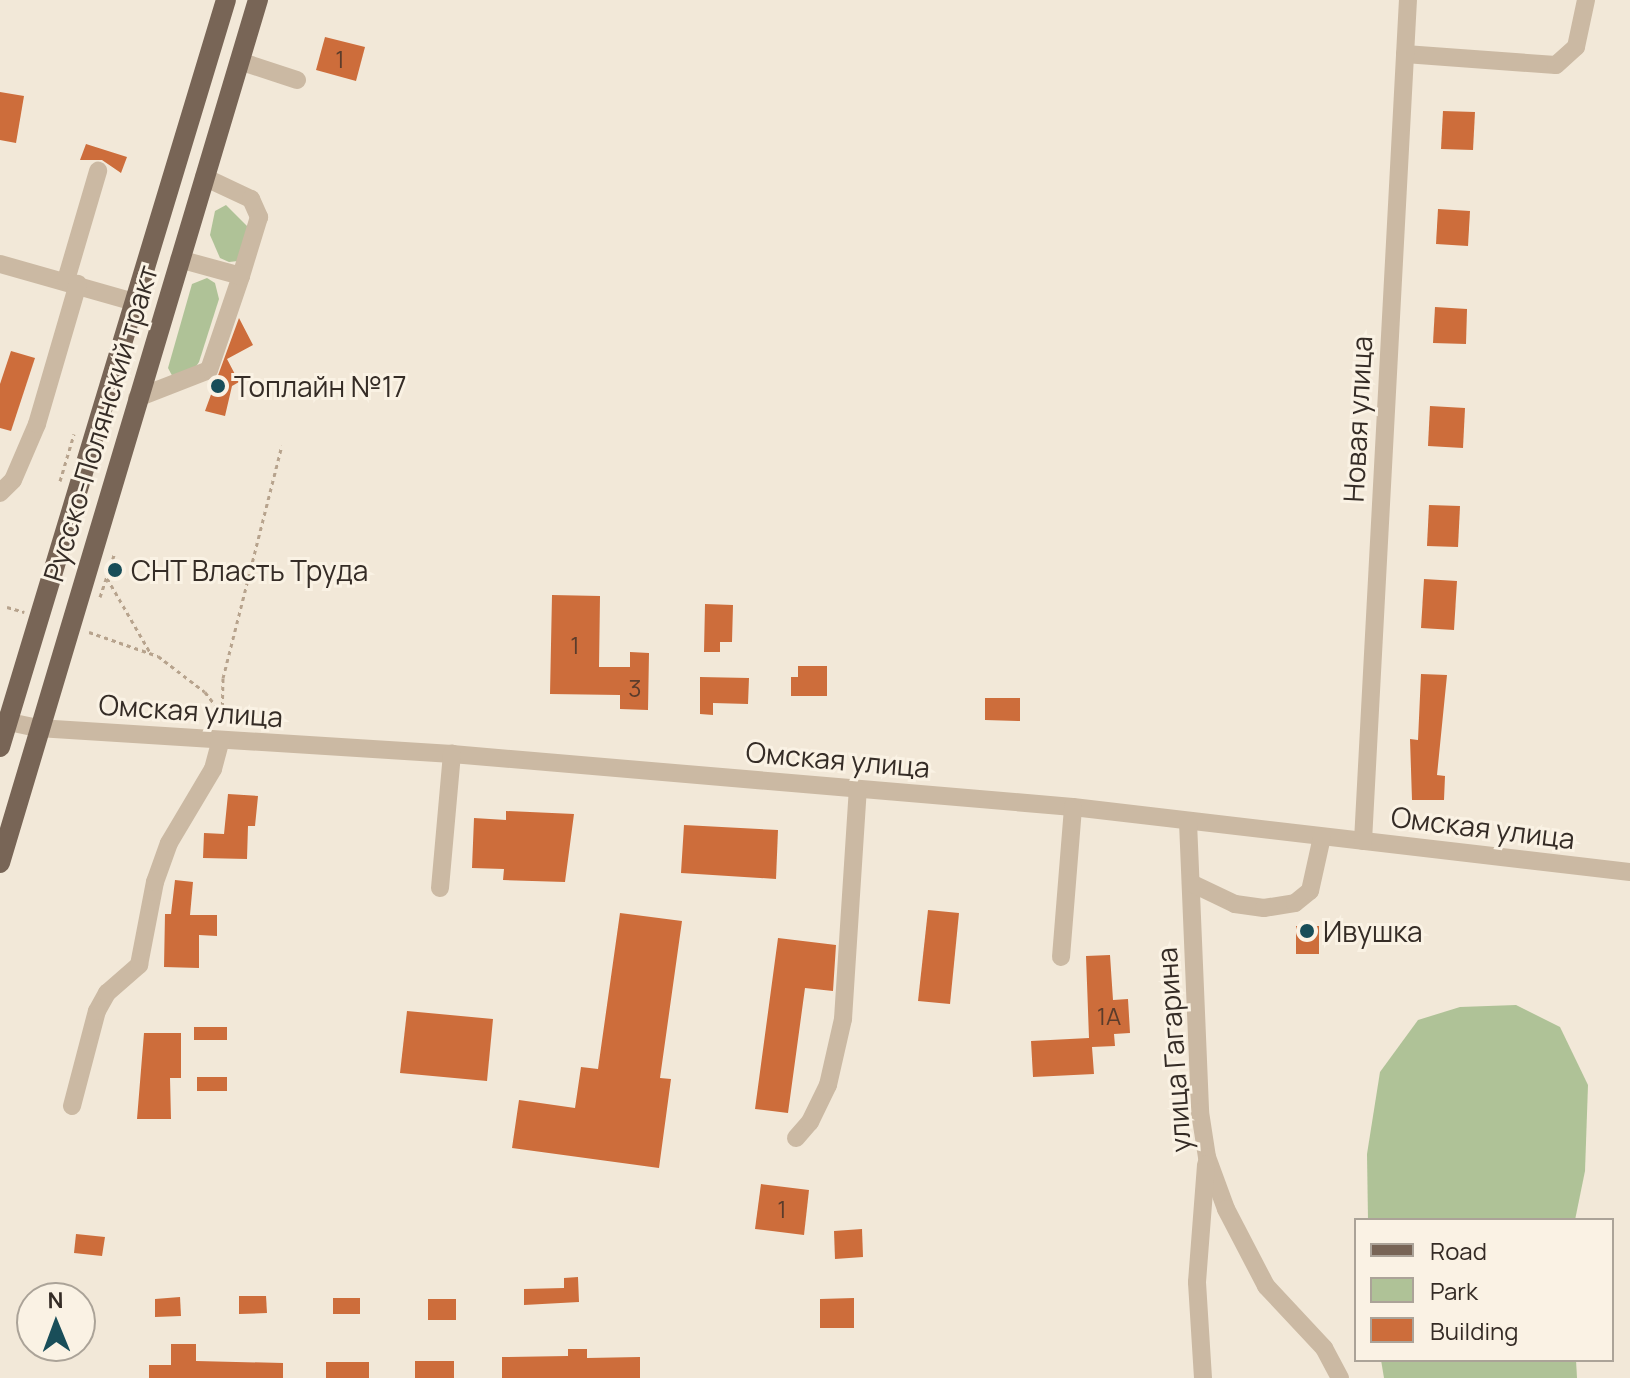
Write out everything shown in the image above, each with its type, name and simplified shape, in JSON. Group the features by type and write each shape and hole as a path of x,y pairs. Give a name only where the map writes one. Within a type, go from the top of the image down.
{"main road":[{"name":"Русско-Полянский тракт","path":"0,747 4,721 226,0"},
{"name":"Русско-Полянский тракт","path":"0,863 258,0"}],"street":[{"name":"Новая улица","path":"1363,841 1408,0"},
{"path":"1405,54 1556,65 1576,47 1586,0"},
{"path":"239,61 297,80"},
{"path":"0,493 13,480 37,424 98,171"},
{"path":"137,398 209,370 259,217 251,199 204,177"},
{"path":"179,259 241,276"},
{"path":"0,264 134,302"},
{"name":"Омская улица","path":"4,721 38,728 452,754 1073,807 1630,872"},
{"path":"72,1106 97,1011 107,993 139,965 155,882 169,843 213,769 221,740"},
{"path":"440,888 452,754"},
{"path":"796,1138 810,1122 828,1085 843,1019 858,789"},
{"path":"1061,957 1073,807"},
{"name":"улица Гагарина","path":"1188,822 1200,1112 1207,1157 1226,1209 1266,1286 1324,1348 1340,1378"},
{"path":"1191,883 1235,904 1264,908 1295,903 1310,891 1322,837"},
{"path":"1203,1378 1197,1282 1207,1157"}],"path":[{"path":"60,478 74,434"},
{"path":"221,740 223,678 282,445"},
{"path":"103,593 115,552"},
{"path":"107,578 151,654"},
{"path":"7,607 30,614"},
{"path":"83,630 151,654 205,692 222,714"}],"green space":[{"path":"226,205 249,228 238,261 229,262 220,258 210,235 215,211"},
{"path":"207,278 215,283 219,299 199,362 191,374 175,381 168,368 192,284"},
{"path":"1516,1005 1560,1027 1588,1085 1585,1171 1575,1218 1368,1218 1367,1154 1380,1072 1418,1020 1460,1007"},
{"path":"1381,1362 1576,1362 1577,1378 1384,1378"}],"building":[{"path":"325,37 365,47 356,81 316,70"},
{"path":"0,92 24,96 16,143 0,140"},
{"path":"1443,111 1475,112 1473,150 1441,149"},
{"path":"86,144 127,157 121,173 102,160 80,160"},
{"path":"1438,209 1470,211 1468,246 1436,244"},
{"path":"1435,307 1467,309 1466,344 1433,343"},
{"path":"239,318 253,345 227,359 239,382 232,386 225,416 205,411"},
{"path":"11,351 35,358 11,431 0,428 0,384"},
{"path":"1430,406 1465,408 1463,448 1428,446"},
{"path":"1429,505 1460,506 1458,547 1427,546"},
{"path":"1424,579 1457,581 1454,630 1421,628"},
{"path":"552,595 600,596 599,667 630,667 630,652 649,653 648,710 620,709 620,695 550,694"},
{"path":"705,604 733,605 732,642 720,642 720,652 704,652"},
{"path":"798,666 827,666 827,696 791,696 791,677 798,677"},
{"path":"1421,674 1447,675 1437,775 1445,776 1444,800 1412,800 1410,739 1418,740"},
{"path":"700,677 749,678 748,704 713,703 713,715 700,714"},
{"path":"985,698 1020,698 1020,721 985,720"},
{"path":"228,794 258,796 255,826 248,826 247,859 203,858 204,833 224,834"},
{"path":"506,811 574,814 565,882 503,880 504,869 472,868 474,818 506,820"},
{"path":"684,825 778,830 776,879 681,873"},
{"path":"175,880 193,882 190,915 217,915 217,936 199,935 199,968 164,967 165,914 171,914"},
{"path":"928,910 959,913 950,1004 918,1001"},
{"path":"620,913 682,921 660,1078 671,1079 659,1168 512,1148 519,1100 575,1108 581,1067 598,1069"},
{"path":"1296,926 1319,926 1319,954 1296,954"},
{"path":"778,938 836,945 833,991 805,988 788,1113 755,1109"},
{"path":"1110,955 1113,1000 1128,999 1130,1033 1114,1034 1115,1046 1092,1047 1094,1074 1033,1077 1031,1041 1089,1038 1086,956"},
{"path":"407,1011 493,1019 487,1081 400,1073"},
{"path":"194,1027 227,1027 227,1040 194,1040"},
{"path":"144,1033 181,1033 181,1078 170,1078 171,1119 137,1119"},
{"path":"197,1077 227,1077 227,1091 197,1091"},
{"path":"761,1184 809,1190 804,1235 755,1229"},
{"path":"862,1229 863,1257 835,1259 834,1231"},
{"path":"76,1234 105,1237 102,1256 74,1253"},
{"path":"578,1277 579,1302 524,1305 524,1289 564,1288 564,1278"},
{"path":"239,1296 266,1296 267,1313 239,1314"},
{"path":"180,1297 181,1316 155,1317 155,1299"},
{"path":"333,1298 360,1298 360,1314 333,1314"},
{"path":"854,1298 854,1328 820,1328 820,1299"},
{"path":"428,1299 456,1299 456,1320 428,1320"},
{"path":"171,1344 196,1344 196,1361 283,1363 283,1378 149,1378 149,1365 171,1365"},
{"path":"568,1349 587,1349 587,1358 640,1357 640,1378 502,1378 502,1357 568,1356"},
{"path":"415,1361 454,1361 454,1378 415,1378"},
{"path":"326,1362 369,1362 369,1378 326,1378"}],"place":[{"name":"Топлайн №17","path":"218,386"},
{"name":"СНТ Власть Труда","path":"115,570"},
{"name":"Ивушка","path":"1307,931"}]}
